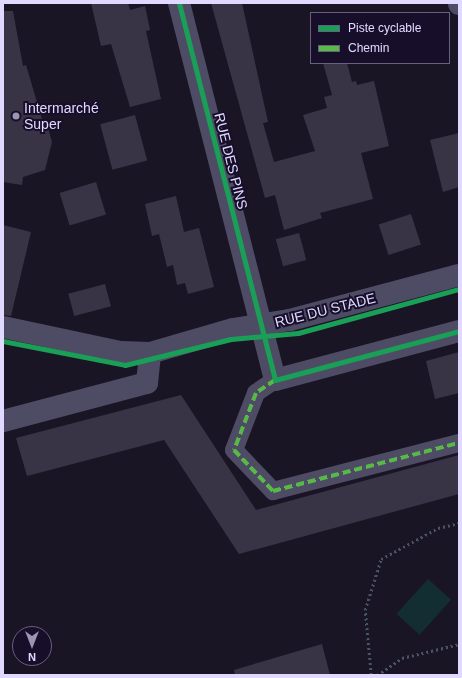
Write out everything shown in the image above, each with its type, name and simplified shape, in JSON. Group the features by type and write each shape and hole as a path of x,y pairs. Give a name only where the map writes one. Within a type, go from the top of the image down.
{"street":[{"name":"RUE DES PINS","path":"178,3 259,326 275,380"},
{"name":"RUE DU STADE","path":"3,328 121,352 150,353 233,329 259,326 459,275"},
{"path":"459,332 275,380 256,393 234,450 273,491 459,443"},
{"path":"3,421 147,383 150,353"}],"path":[{"path":"371,675 365,610 381,559 438,528 459,522"},
{"path":"377,675 402,658 459,644"}],"green space":[{"path":"428,579 451,600 420,635 397,614"}],"building":[{"path":"91,3 128,3 130,10 145,6 150,30 146,31 161,99 130,107 111,44 101,46"},
{"path":"211,3 242,3 268,122 263,123 274,162 315,151 303,115 327,108 324,97 332,95 323,64 347,64 352,82 356,81 357,85 374,81 389,146 361,153 373,199 320,213 322,218 284,230 275,195 265,198"},
{"name":"Intermarché Super","path":"3,11 13,11 23,66 26,65 45,129 48,128 52,142 45,170 23,177 22,185 3,182"},
{"path":"135,115 147,160 112,170 100,124"},
{"path":"459,133 459,187 443,192 430,140"},
{"path":"96,182 106,215 70,226 60,193"},
{"path":"176,196 184,232 199,228 214,287 188,294 185,283 177,285 173,265 167,267 159,234 152,236 145,204"},
{"path":"411,214 421,244 389,255 379,225"},
{"path":"3,225 31,232 11,316 3,315"},
{"path":"299,233 306,260 283,266 276,239"},
{"path":"105,284 111,306 74,316 68,294"},
{"path":"459,352 459,393 435,399 426,361"},
{"path":"181,395 256,510 459,455 459,494 239,554 164,440 27,476 16,438"},
{"path":"322,644 330,675 235,675 234,670"}],"marked path":[{"path":"275,380 256,393 234,450 273,491 459,443"}],"cycle path":[{"path":"179,3 275,380 459,331"},
{"path":"3,341 125,365 231,339 298,333 459,289"}],"place":[{"name":"Intermarché Super","path":"16,116"}]}
